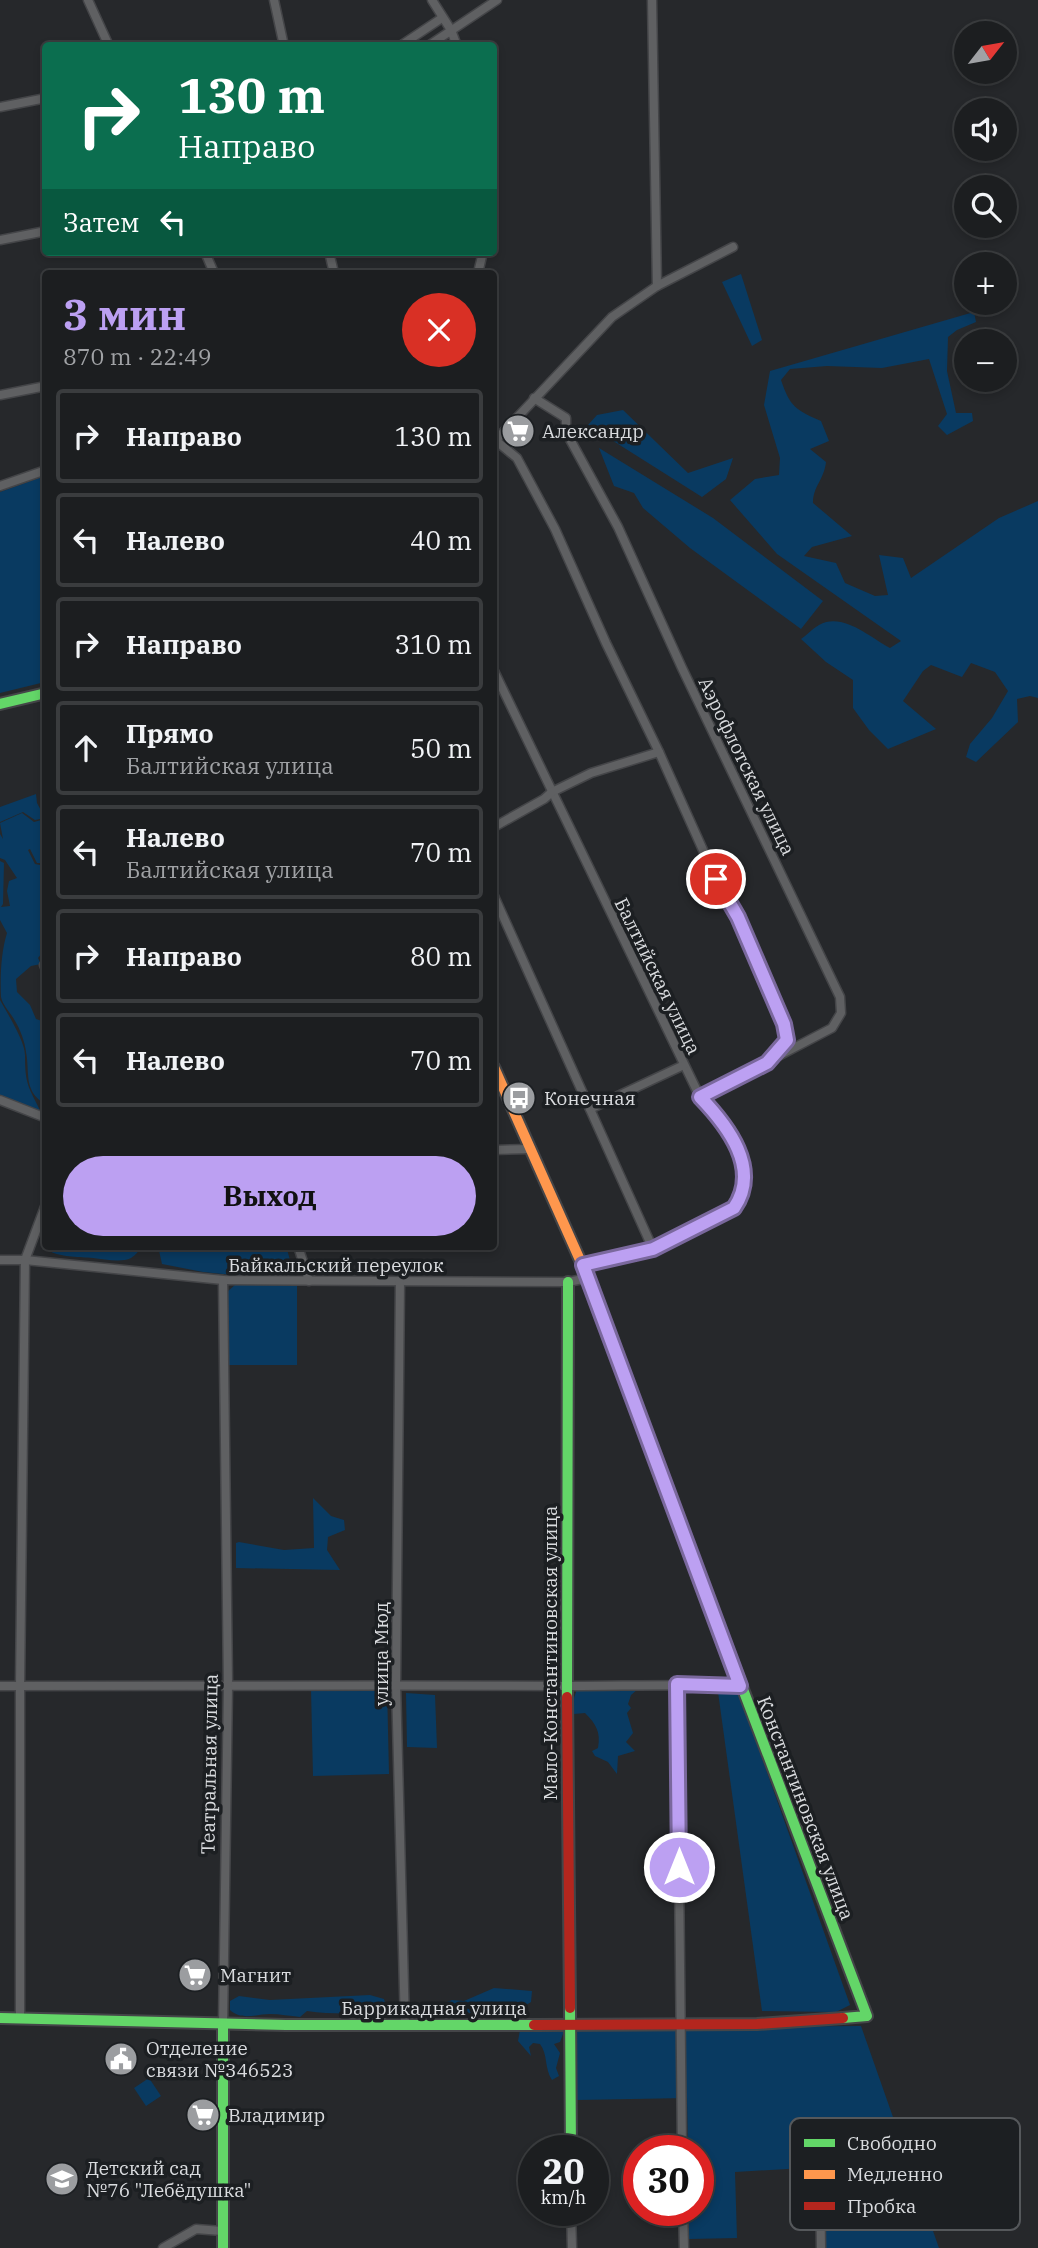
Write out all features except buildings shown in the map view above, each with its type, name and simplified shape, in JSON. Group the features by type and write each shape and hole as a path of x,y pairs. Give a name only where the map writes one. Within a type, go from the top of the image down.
{"street":[{"path":"88,0 107,42"},
{"path":"274,0 283,42"},
{"path":"432,0 456,42"},
{"path":"434,42 497,0"},
{"path":"652,0 657,286"},
{"path":"406,42 442,18"},
{"path":"0,107 42,100"},
{"path":"0,240 42,232"},
{"path":"497,438 612,317 657,286 733,247"},
{"path":"0,395 42,387"},
{"name":"Аэрофлотская улица","path":"534,398 566,418 566,432 618,527 682,668 840,997 841,1013 832,1028 700,1097"},
{"path":"497,443 517,458 555,529 716,879 738,917 784,1024 787,1040 767,1063"},
{"path":"0,486 42,471"},
{"name":"Балтийская улица","path":"497,677 700,1097 721,1119 735,1144 745,1172 743,1196 734,1208 653,1249 583,1265"},
{"path":"0,704 42,694"},
{"path":"497,825 552,792 591,773 659,752"},
{"path":"497,904 653,1249"},
{"path":"590,1109 684,1065"},
{"name":"Константиновская улица","path":"497,1074 583,1265 867,2016"},
{"path":"0,1100 42,1116"},
{"path":"497,1150 530,1149"},
{"path":"20,2019 20,1686 25,1260 42,1215"},
{"path":"299,1250 309,1281"},
{"name":"Байкальский переулок","path":"0,1261 25,1260 223,1280 568,1282 588,1278"},
{"name":"Театральная улица","path":"223,1280 228,1685 223,2248"},
{"name":"улица Мюд","path":"400,1281 396,1684 404,2026"},
{"name":"Мало-Константиновская улица","path":"568,1282 567,1686 571,2135"},
{"path":"677,1684 682,2135"},
{"path":"0,1686 740,1686"},
{"name":"Баррикадная улица","path":"0,2018 223,2025 404,2026 680,2024 835,2020 867,2016"},
{"path":"571,2226 572,2248"},
{"path":"683,2226 684,2248"},
{"path":"163,2248 196,2229 222,2231"},
{"path":"821,2230 821,2248"}],"shaded area":[{"path":"741,274 762,340 752,346 722,282"},
{"path":"964,315 975,315 976,322 954,329 948,337 947,371 956,413 972,413 973,421 947,435 938,426 947,414 929,359 882,368 827,366 790,369 781,380 795,407 821,421 829,441 810,449 826,462 813,503 852,536 812,547 804,556 836,563 845,583 875,596 888,595 879,555 903,558 911,578 999,518 1038,501 1038,698 1030,696 1017,699 1018,722 976,762 966,757 970,744 992,718 1008,691 995,672 971,663 962,677 931,665 923,671 903,701 936,729 888,749 869,730 853,708 853,680 826,662 801,639 819,625 837,622 856,628 890,648 901,641 777,554 730,500 755,479 779,475 780,458 764,405 770,371"},
{"path":"623,410 688,473 733,458 726,479 702,497 588,425 597,415"},
{"path":"599,448 713,518 823,601 801,629 690,548 643,508 634,493 614,486"},
{"path":"42,477 42,683 0,693 0,492"},
{"path":"36,794 42,819 35,820 23,812 0,822 0,807"},
{"path":"22,813 34,822 42,820 42,863 37,863 30,849 28,850 35,864 42,865 42,953 38,958 41,964 31,966 16,979 17,992 30,1005 36,1019 42,1021 42,1102 30,1087 23,1040 1,997 1,965 7,933 0,920 0,861 4,863 1,907 10,906 7,891 9,881 17,878 5,860 0,858 0,834 3,839 0,823"},
{"path":"0,1000 22,1042 28,1085 41,1112 0,1095"},
{"path":"49,1250 139,1250 133,1257 122,1260"},
{"path":"159,1250 287,1250 290,1260 285,1269 233,1275 162,1264"},
{"path":"297,1282 297,1365 228,1365 227,1292 236,1284"},
{"path":"313,1498 331,1516 344,1520 345,1530 328,1537 327,1550 340,1570 236,1568 236,1543 239,1542 284,1550 314,1548"},
{"path":"387,1687 389,1774 313,1776 311,1689"},
{"path":"577,1689 638,1689 631,1695 628,1704 631,1708 627,1713 633,1733 626,1742 635,1751 618,1756 617,1774 608,1762 595,1756 592,1751 598,1748 599,1737 592,1721 585,1713 574,1714 573,1701"},
{"path":"738,1691 850,2005 836,2012 762,2011 718,1692"},
{"path":"406,1693 435,1695 437,1748 407,1747"},
{"path":"494,1988 532,1991 531,2002 509,2012 490,2014 443,2008 442,2004 452,2000 464,2001"},
{"path":"370,1995 384,1999 386,2008 382,2016 307,2011 300,2017 270,2014 244,2016 230,2010 230,2001 239,1996 270,2000"},
{"path":"861,2026 893,2118 790,2118 790,2169 735,2172 737,2238 689,2239 689,2226 714,2226 714,2135 688,2135 687,2098 577,2100 575,2028"},
{"path":"563,2028 560,2042 554,2044 560,2053 556,2068 559,2076 552,2080 540,2044 533,2043 529,2047 531,2056 518,2041 520,2030"},
{"path":"149,2078 161,2096 146,2106 134,2088"},
{"path":"823,2230 933,2230 939,2248 823,2248"}],"traffic: fast":[{"path":"0,704 42,694"},
{"path":"567,1697 568,1282"},
{"path":"664,1481 867,2016 843,2018"},
{"path":"570,2008 571,2135"},
{"path":"0,2018 286,2025 534,2025"},
{"path":"223,2025 223,2248"}],"traffic: slow":[{"path":"497,1074 588,1278 664,1481"}],"traffic: jam":[{"path":"567,1697 570,2008"},
{"path":"534,2025 757,2024 843,2018"}],"place":[{"name":"Александр","path":"518,431"},
{"name":"Конечная","path":"519,1098"},
{"name":"Магнит","path":"195,1975"},
{"name":"Отделение связи №346523","path":"121,2059"},
{"name":"Владимир","path":"203,2115"},
{"name":"Детский сад №76 \"Лебёдушка\"","path":"62,2179"}],"route":[{"path":"679,1867 677,1684 740,1686 583,1265 653,1249 734,1208 743,1196 745,1172 735,1144 721,1119 700,1097 767,1063 787,1040 784,1024 738,917 716,879"}]}
